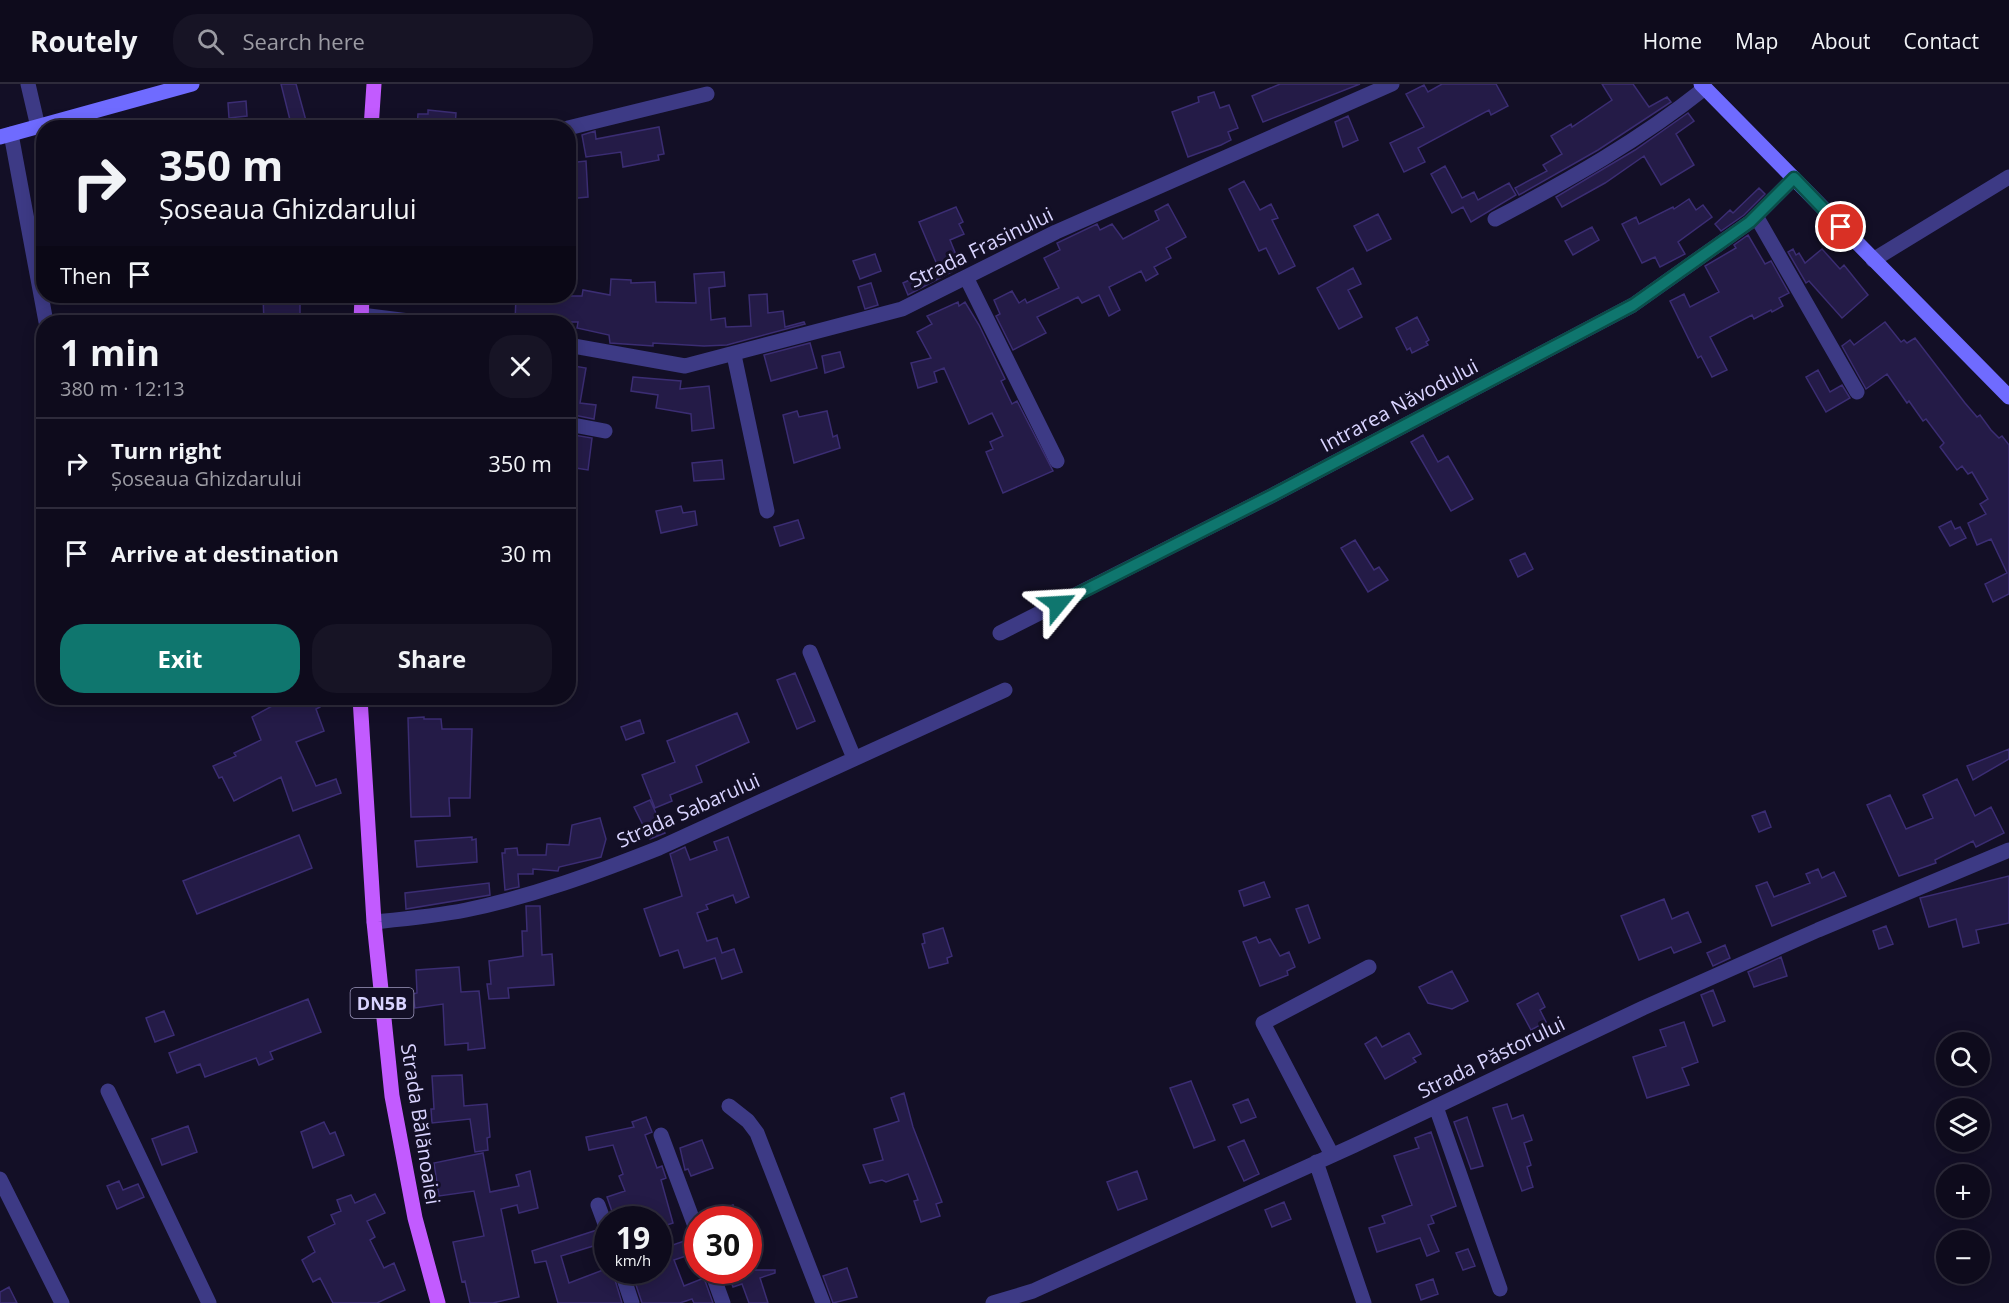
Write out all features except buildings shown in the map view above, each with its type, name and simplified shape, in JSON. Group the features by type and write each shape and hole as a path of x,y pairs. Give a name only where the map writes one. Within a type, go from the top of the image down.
{"main road":[{"path":"63,120 192,84"},
{"path":"372,120 374,84"},
{"path":"1703,86 2009,397"},
{"path":"5,135 36,127"},
{"name":"Strada Bălănoaiei","path":"360,705 374,922 396,1122 415,1218 438,1303"}],"street":[{"path":"28,84 36,120"},
{"name":"Strada Frasinului","path":"576,346 685,366 734,355 902,309 1056,232 1228,154 1392,84"},
{"path":"1495,219 1592,167 1673,113 1703,86"},
{"path":"576,126 707,94"},
{"path":"5,135 36,276"},
{"path":"1873,260 2009,177"},
{"name":"Intrarea Năvodului","path":"999,633 1264,500 1633,305 1719,246 1756,216 1794,178"},
{"path":"1756,216 1857,392"},
{"path":"966,277 1057,461"},
{"path":"734,355 767,511"},
{"path":"576,426 605,431"},
{"path":"810,652 854,758"},
{"name":"Strada Sabarului","path":"374,922 463,910 568,882 659,848 1005,690"},
{"name":"Strada Păstorului","path":"993,1303 1033,1291 1436,1107 1540,1055 1818,930 2009,850"},
{"path":"1332,1155 1263,1023 1369,967"},
{"path":"108,1090 209,1303"},
{"path":"729,1106 748,1121 757,1133 823,1303"},
{"path":"1436,1107 1500,1289"},
{"path":"661,1135 688,1206"},
{"path":"1316,1162 1364,1303"},
{"path":"0,1179 62,1303"},
{"path":"626,1284 632,1303"},
{"path":"716,1284 723,1303"}],"route":[{"path":"1058,604 1273,495 1633,305 1750,222 1794,178 1841,227"}]}
